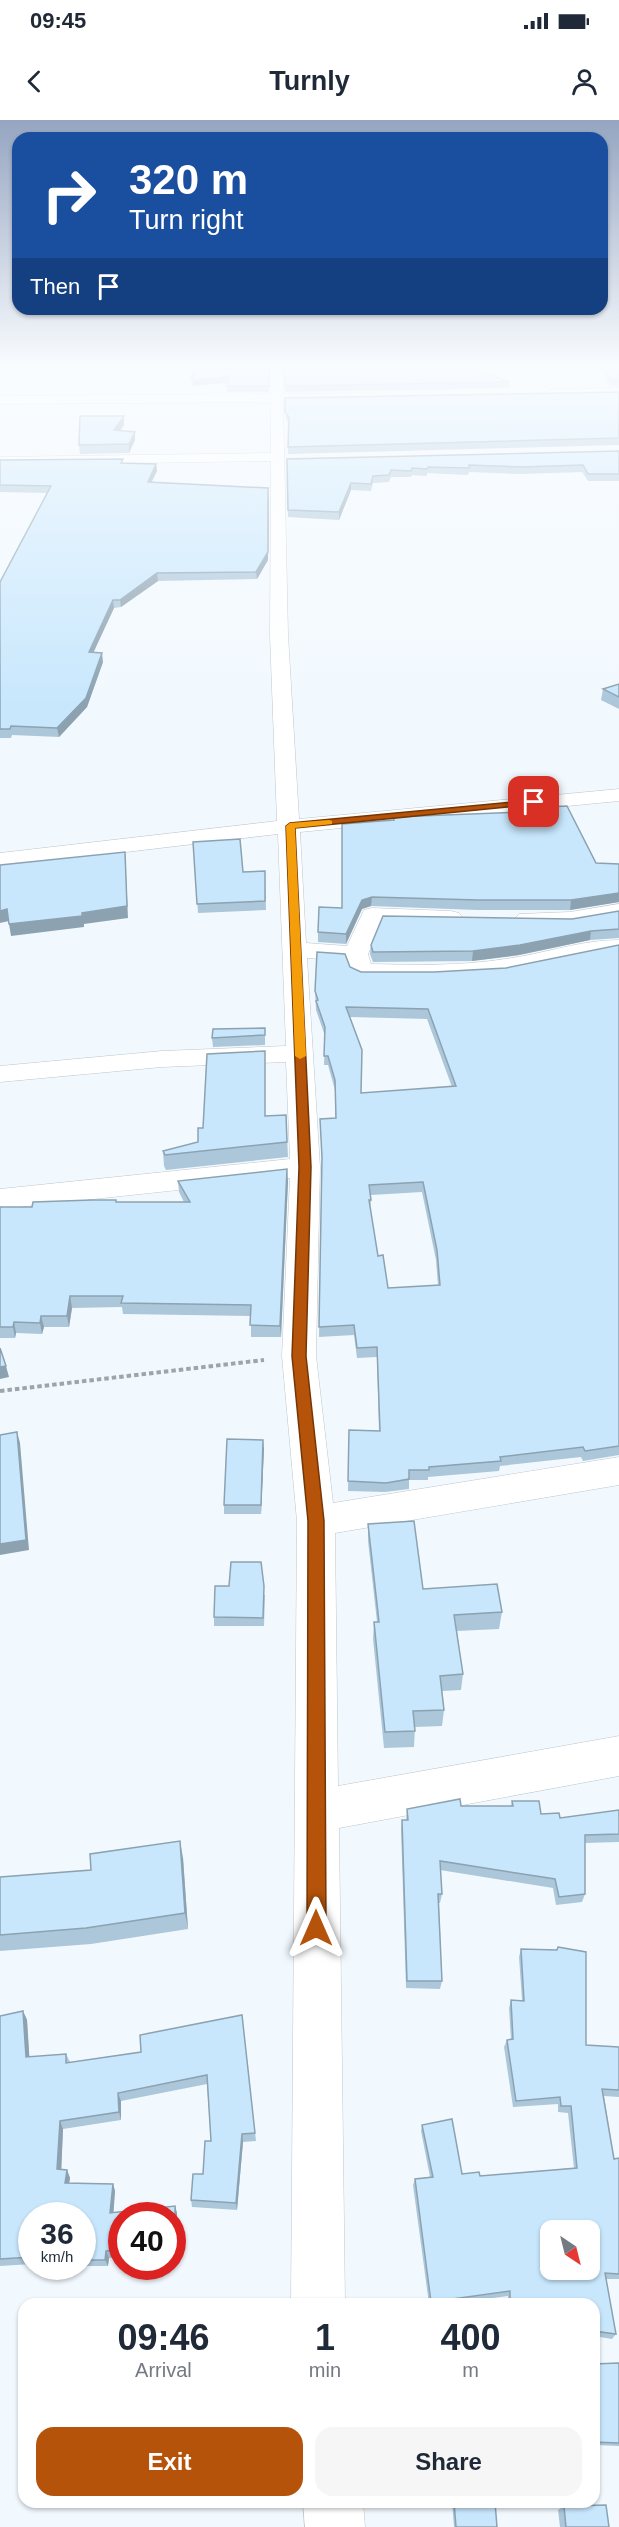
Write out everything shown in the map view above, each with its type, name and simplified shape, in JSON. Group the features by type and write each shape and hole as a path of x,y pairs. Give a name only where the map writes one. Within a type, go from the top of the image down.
{"street":[{"path":"281,480 279,635 305,1167 299,1356 316,1521 318,2298"},
{"path":"0,860 290,826 619,795"},
{"path":"619,911 570,919 372,915 356,954 361,971 397,972 505,967 556,956 619,947"},
{"path":"296,950 356,954"},
{"path":"0,1074 162,1059 300,1053"},
{"path":"0,1199 305,1167"},
{"path":"316,1521 619,1471"},
{"path":"316,1810 619,1756"},
{"path":"333,2508 335,2527"}],"path":[{"path":"0,1391 299,1356"}],"building":[{"path":"0,480 149,480 148,482 268,488 268,552 256,572 157,573 120,600 113,600 89,652 102,653 86,698 57,728 11,726 10,729 0,729 0,582 51,486 0,485"},
{"path":"287,480 372,480 371,484 351,483 339,512 288,510"},
{"path":"619,684 619,697 603,689"},
{"path":"567,806 596,863 619,864 619,893 571,900 372,897 362,900 346,934 318,932 319,907 342,908 342,824 394,820 393,817 526,812 525,808"},
{"path":"240,839 243,872 265,871 265,901 197,904 193,842"},
{"path":"125,852 127,906 82,913 82,916 9,924 7,909 0,911 0,865"},
{"path":"619,911 619,929 591,931 520,945 473,951 373,952 371,945 383,916 572,919"},
{"path":"619,945 619,1446 585,1451 583,1447 500,1457 501,1461 429,1467 429,1470 409,1470 409,1479 386,1483 348,1481 349,1430 380,1431 377,1347 357,1348 354,1325 319,1327 322,1157 320,1119 336,1118 335,1080 328,1056 324,1056 325,1027 316,1001 318,1000 315,991 317,952 345,954 350,967 361,972 434,972 506,968","holes":["346,1007 428,1009 456,1086 361,1093 362,1050","423,1182 437,1250 440,1285 388,1288 383,1255 378,1256 369,1200 371,1200 369,1185"]},
{"path":"265,1028 265,1035 212,1038 213,1029"},
{"path":"265,1051 265,1116 286,1115 287,1142 165,1155 163,1151 198,1142 198,1128 203,1128 207,1054"},
{"path":"287,1169 280,1326 250,1325 251,1305 121,1303 123,1296 70,1296 67,1316 41,1316 40,1323 14,1322 13,1327 0,1327 0,1207 32,1207 33,1202 92,1200 190,1202 178,1181"},
{"path":"0,1348 6,1366 0,1367"},
{"path":"17,1432 26,1540 0,1544 0,1435"},
{"path":"227,1439 263,1440 261,1505 224,1505"},
{"path":"414,1521 423,1589 497,1584 502,1612 454,1615 463,1674 440,1676 444,1710 413,1711 415,1731 385,1732 374,1622 379,1622 368,1524"},
{"path":"231,1562 261,1562 264,1586 263,1618 214,1617 215,1586 229,1586"},
{"path":"460,1799 461,1806 513,1806 512,1801 539,1801 541,1814 559,1813 560,1818 619,1810 619,1834 585,1835 585,1894 559,1897 555,1879 440,1861 442,1894 438,1894 442,1981 407,1981 402,1820 408,1820 407,1809"},
{"path":"180,1841 185,1913 86,1928 0,1935 0,1877 91,1870 90,1854"},
{"path":"558,1947 586,1952 586,2045 619,2047 619,2090 602,2089 614,2159 619,2158 619,2274 605,2273 616,2334 600,2332 600,2298 510,2298 510,2291 460,2298 430,2298 415,2179 433,2177 422,2125 452,2119 462,2174 479,2172 480,2176 577,2168 571,2106 561,2106 560,2097 516,2101 507,2040 513,2039 511,2000 524,2001 521,1949 557,1950"},
{"path":"23,2011 26,2057 66,2054 66,2063 141,2052 140,2035 242,2015 255,2133 242,2134 236,2203 191,2200 193,2174 203,2174 205,2141 211,2141 207,2075 118,2093 119,2112 60,2121 57,2169 67,2170 65,2183 113,2184 111,2202 108,2202 108,2251 106,2251 105,2260 96,2260 96,2202 18,2202 18,2258 0,2259 0,2016"},
{"path":"619,2363 619,2443 600,2442 600,2364"},
{"path":"600,2505 606,2505 609,2527 566,2527 564,2508 600,2508"},
{"path":"454,2508 495,2508 497,2527 456,2527"}],"slow traffic":[{"path":"300,1056 290,826 329,822"}],"route":[{"path":"316,1928 316,1521 299,1356 305,1167 290,826 534,802"}]}
